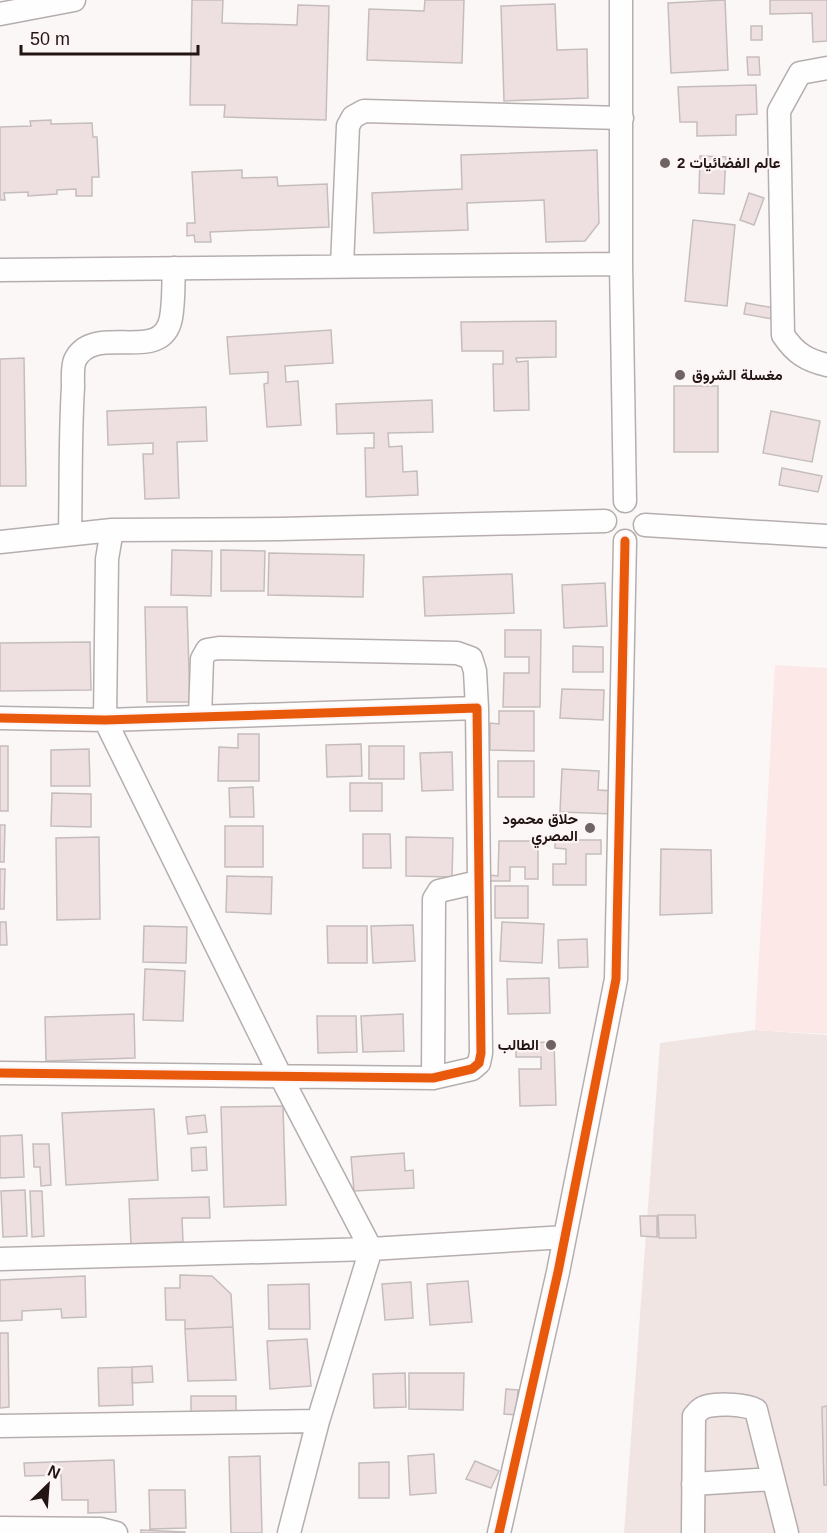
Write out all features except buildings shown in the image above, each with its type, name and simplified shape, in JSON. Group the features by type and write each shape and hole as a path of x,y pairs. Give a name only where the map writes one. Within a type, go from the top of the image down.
{"street":[{"path":"0,14 74,0"},
{"path":"621,0 621,264 625,501"},
{"path":"827,68 800,73 779,111 783,335 793,350 809,361 827,365"},
{"path":"342,266 348,126 353,117 364,111 622,118"},
{"path":"0,270 621,264"},
{"path":"70,533 74,361 82,350 99,342 150,342 164,334 171,320 174,268"},
{"path":"625,501 636,504 645,517 642,532 636,538 626,541 608,532 605,521 608,510 614,504 625,501"},
{"path":"0,542 112,530 280,529 605,521"},
{"path":"645,525 827,536"},
{"path":"112,530 106,559 105,720 281,1077 371,1249 318,1421 289,1533"},
{"path":"499,1533 565,1237 616,979 626,541"},
{"path":"0,1073 433,1078 472,1069 479,1064 481,1053 477,708 475,671 471,658 457,653 219,648 207,650 202,659 200,717"},
{"path":"0,718 105,720 477,708"},
{"path":"433,1078 434,899 439,891 478,882"},
{"path":"0,1259 371,1249 565,1237"},
{"path":"693,1533 694,1416 701,1409 710,1405 750,1406 756,1410 787,1533"},
{"path":"0,1426 318,1421"},
{"path":"693,1484 773,1479"},
{"path":"0,1528 100,1529 116,1533"}],"shaded area":[{"path":"775,665 827,668 827,1034 755,1030"},
{"path":"755,1030 827,1035 827,1533 624,1533 660,1043"}],"cycle path":[{"path":"499,1533 558,1272 616,979 625,541"},
{"path":"0,718 105,720 477,708 481,1053 479,1063 472,1069 433,1078 0,1073"}],"place":[{"name":"عالم الفضائيات 2","path":"665,163"},
{"name":"مغسلة الشروق","path":"680,375"},
{"name":"حلاق محمود المصري","path":"590,828"},
{"name":"الطالب","path":"551,1045"}]}
